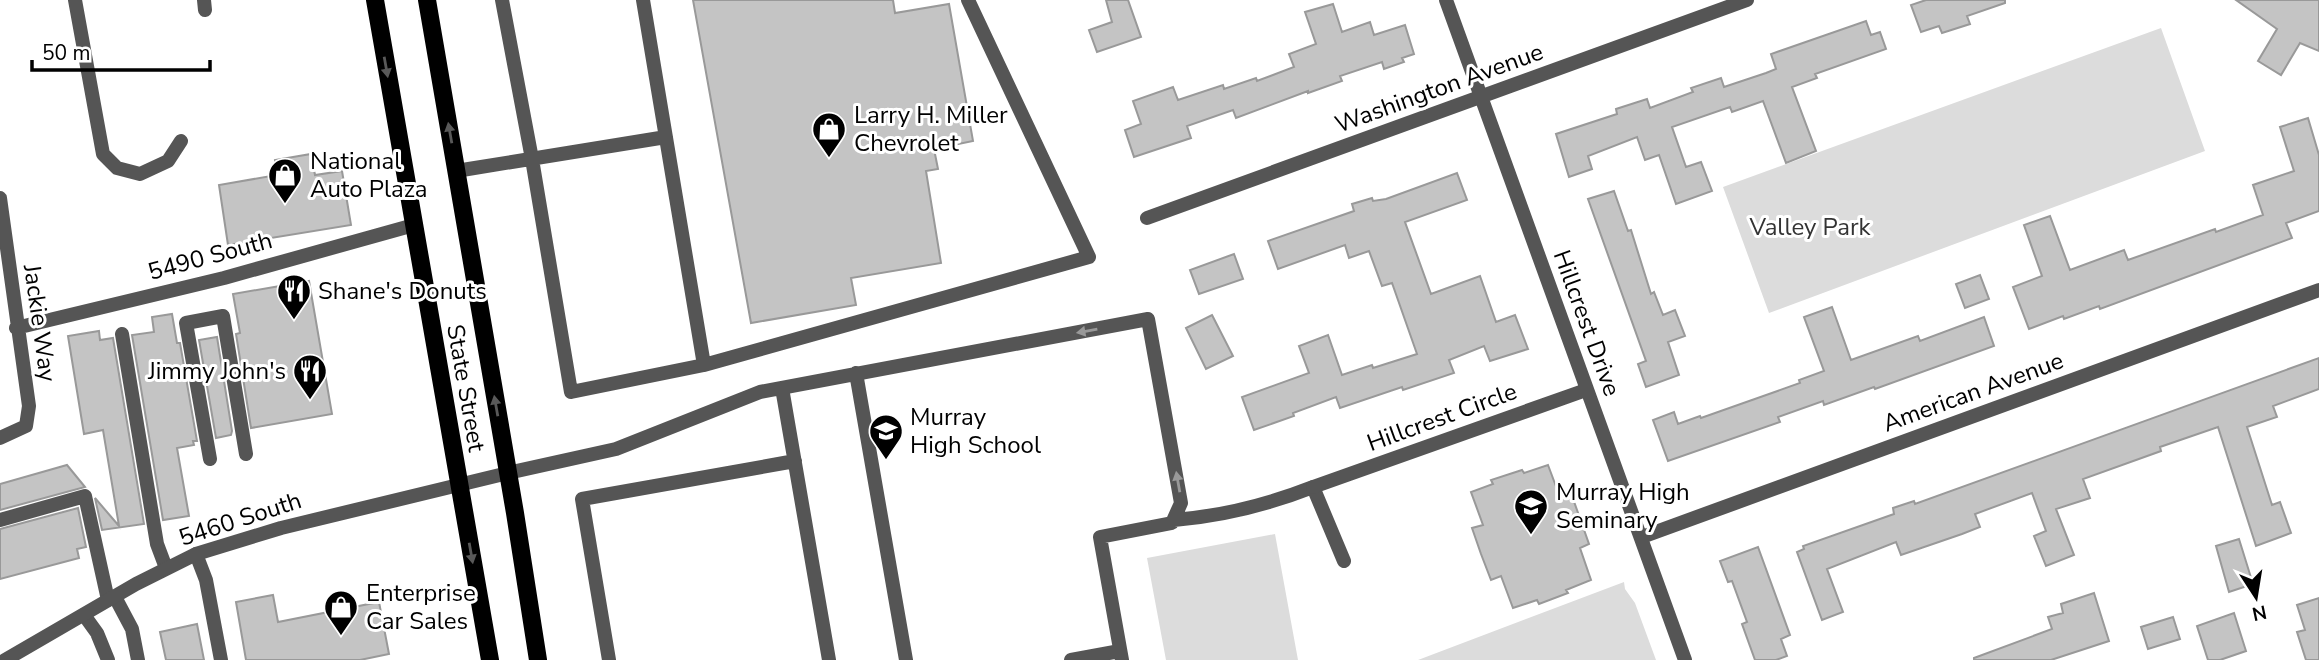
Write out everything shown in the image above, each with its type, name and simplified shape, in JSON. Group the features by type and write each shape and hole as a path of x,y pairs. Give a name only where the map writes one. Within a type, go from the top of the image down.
{"main road":[{"name":"State Street","path":"375,0 490,660"},
{"name":"State Street","path":"426,0 538,660"}],"street":[{"path":"75,0 103,154 117,168 140,174 168,161 181,141"},
{"path":"502,0 571,392 704,365 1089,257 968,0"},
{"path":"643,0 704,365"},
{"name":"Hillcrest Drive","path":"1446,0 1685,660"},
{"name":"Washington Avenue","path":"1147,218 1747,0"},
{"path":"456,171 666,137"},
{"name":"Jackie Way","path":"0,198 16,328 29,406 26,426 0,438"},
{"name":"5490 South","path":"16,328 224,278 414,225"},
{"name":"American Avenue","path":"1642,537 2319,290"},
{"path":"210,459 186,323 223,316 246,454"},
{"name":"5460 South","path":"5,660 166,568 197,554 281,528 616,449 760,392 1148,319 1181,503 1174,520"},
{"path":"122,334 157,544 166,568"},
{"path":"856,373 906,660"},
{"path":"782,388 829,660"},
{"name":"Hillcrest Circle","path":"1121,656 1100,537 1172,523 1174,520 1226,514 1268,504 1586,390"},
{"path":"610,660 582,499 795,461"},
{"path":"1313,487 1344,561"},
{"path":"0,520 85,496 112,598 132,629 138,660"},
{"path":"197,554 206,580 221,660"},
{"path":"84,615 97,633 108,660"},
{"path":"1072,660 1121,656"}],"green space":[{"name":"Valley Park","path":"2161,28 2205,151 1769,313 1723,187"},
{"path":"1275,534 1298,660 1166,660 1147,558"},
{"path":"1624,582 1625,589 1635,603 1656,660 1418,660"}],"building":[{"name":"Larry H. Miller Chevrolet","path":"693,0 893,0 895,13 949,4 973,141 934,149 938,169 926,171 941,263 851,278 856,305 751,323"},
{"path":"1106,0 1128,0 1141,37 1097,52 1089,30 1112,22"},
{"path":"1926,0 2005,0 2005,3 1967,16 1970,24 1942,33 1939,26 1921,32 1911,5"},
{"path":"2236,0 2319,0 2319,51 2300,43 2281,75 2258,61 2277,29"},
{"path":"1333,4 1342,32 1370,22 1374,35 1405,25 1414,54 1402,58 1404,62 1384,69 1382,62 1340,76 1342,81 1236,118 1233,110 1187,126 1191,138 1134,157 1125,130 1141,124 1133,101 1173,87 1178,100 1223,85 1224,89 1256,78 1257,81 1294,67 1289,54 1316,44 1305,12"},
{"path":"1866,21 1871,35 1880,32 1886,49 1815,74 1817,78 1792,87 1816,151 1786,163 1763,101 1732,112 1730,107 1672,127 1686,167 1701,162 1712,191 1676,204 1659,155 1645,160 1637,137 1588,156 1592,169 1569,177 1556,134 1617,114 1616,109 1647,99 1650,108 1693,92 1691,88 1721,78 1724,87 1766,73 1776,69 1771,54"},
{"path":"2308,118 2319,155 2319,211 2286,223 2292,238 2100,309 2099,306 2064,319 2063,316 2029,329 2013,287 2042,276 2024,225 2050,216 2070,270 2124,250 2128,260 2263,215 2253,185 2294,171 2280,127"},
{"name":"National Auto Plaza","path":"311,154 315,175 342,171 351,225 228,245 219,185 277,175 275,160"},
{"path":"1457,173 1467,200 1405,222 1431,294 1480,276 1496,322 1515,315 1528,349 1490,361 1484,346 1449,360 1454,373 1340,408 1336,397 1254,430 1242,397 1309,373 1299,346 1328,335 1342,375 1417,354 1392,283 1382,286 1369,251 1349,258 1345,245 1278,269 1268,241 1354,211 1352,204 1372,198 1373,201 1386,199"},
{"path":"1614,191 1628,231 1631,230 1651,294 1654,292 1663,315 1675,310 1685,336 1668,342 1679,375 1646,387 1638,364 1646,361 1588,199"},
{"path":"1234,254 1243,279 1199,294 1190,270"},
{"path":"1980,275 1989,299 1965,308 1956,284"},
{"path":"309,281 332,414 251,428 236,334 240,333 233,294"},
{"path":"1832,307 1851,360 1918,336 1920,341 1984,317 1994,346 1875,389 1874,387 1824,405 1823,401 1778,417 1780,422 1668,461 1653,420 1674,412 1678,424 1700,416 1701,418 1800,383 1799,380 1824,371 1804,317"},
{"path":"172,314 177,343 180,343 197,441 193,441 194,445 177,448 189,516 163,520 132,335 154,332 152,317"},
{"path":"1212,315 1233,356 1206,369 1186,328"},
{"path":"99,331 100,340 113,338 144,524 102,530 95,498 119,526 103,430 84,434 68,336"},
{"path":"217,337 232,431 231,435 216,438 199,340"},
{"path":"2319,358 2319,389 2273,406 2277,417 2247,427 2272,505 2280,502 2291,533 2256,546 2218,427 2160,447 2161,451 2083,479 2090,498 2056,509 2074,555 2046,566 2034,536 2046,531 2032,493 1975,514 1980,527 1962,534 1901,555 1896,542 1827,569 1843,612 1822,620 1797,552 1804,549 1803,546 1894,514 1893,508 1914,501 1915,504"},
{"path":"67,465 85,487 0,510 0,484"},
{"name":"Murray High Seminary","path":"1548,465 1560,497 1571,493 1589,544 1580,548 1591,580 1566,590 1568,593 1539,604 1537,600 1513,608 1501,576 1491,580 1481,554 1472,528 1483,525 1471,492 1493,484 1491,480"},
{"path":"78,508 86,547 77,549 79,558 0,579 0,529"},
{"path":"2239,539 2253,584 2229,592 2216,546"},
{"path":"1758,547 1790,635 1781,639 1787,656 1776,660 1755,660 1742,624 1747,622 1732,581 1728,582 1720,561"},
{"path":"2094,593 2109,641 2051,660 1974,660 2052,629 2048,617 2063,613 2061,604"},
{"path":"273,595 278,622 379,602 389,654 360,660 246,660 236,602"},
{"path":"2319,598 2319,660 2306,660 2297,632 2305,630 2297,605"},
{"path":"2234,613 2246,651 2220,660 2208,660 2197,626"},
{"path":"2173,617 2180,639 2148,649 2141,627"},
{"path":"197,624 204,660 166,660 160,632"}],"place":[{"name":"Larry H. Miller Chevrolet","path":"829,159"},
{"name":"National Auto Plaza","path":"285,205"},
{"name":"Shane's Donuts","path":"294,321"},
{"name":"Jimmy John's","path":"310,401"},
{"name":"Murray High School","path":"886,461"},
{"name":"Murray High Seminary","path":"1531,536"},
{"name":"Enterprise Car Sales","path":"341,637"}]}
